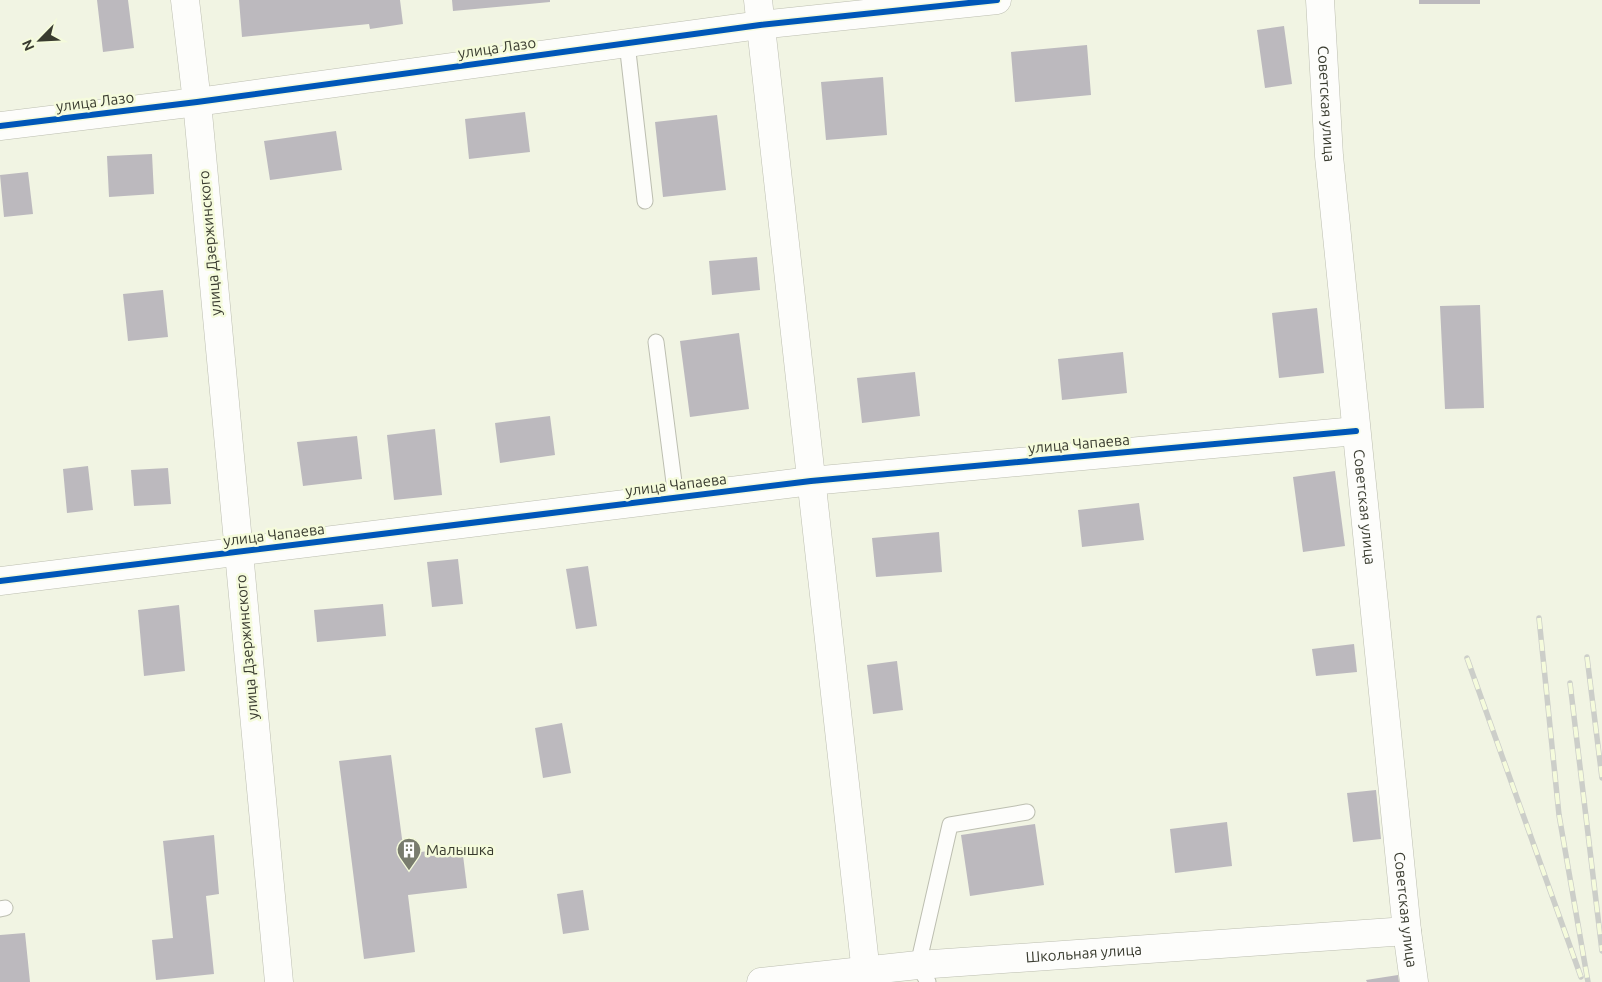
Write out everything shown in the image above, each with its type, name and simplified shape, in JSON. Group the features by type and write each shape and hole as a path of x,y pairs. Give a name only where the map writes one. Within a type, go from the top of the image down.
{"street":[{"name":"улица Дзержинского","path":"185,0 279,982"},
{"name":"улица Лазо","path":"0,126 196,102 626,43 759,12 997,0"},
{"name":"Советская улица","path":"1320,0 1329,156 1407,931 1414,982"},
{"path":"759,12 866,976"},
{"name":"улица Чапаева","path":"0,581 811,481 1356,431"},
{"name":"Школьная улица","path":"761,982 923,973 1407,931"}],"lane":[{"path":"626,43 645,201"},
{"path":"656,342 676,498"},
{"path":"923,973 950,825 1027,812"}],"building":[{"path":"97,0 128,0 134,48 103,52"},
{"path":"239,0 400,0 403,24 370,29 369,24 242,37"},
{"path":"452,0 550,0 550,2 453,11"},
{"path":"1419,0 1480,0 1480,4 1419,4"},
{"path":"1284,26 1292,84 1265,88 1257,30"},
{"path":"1087,45 1091,95 1015,102 1011,52"},
{"path":"883,77 887,135 826,140 821,82"},
{"path":"525,112 530,152 469,159 465,119"},
{"path":"717,115 726,190 663,197 655,122"},
{"path":"336,131 342,170 270,180 264,141"},
{"path":"152,154 154,194 109,197 107,156"},
{"path":"28,172 33,214 4,217 0,175"},
{"path":"757,257 760,290 712,295 709,261"},
{"path":"163,290 168,337 128,341 123,294"},
{"path":"1480,305 1484,408 1445,409 1440,306"},
{"path":"1317,308 1324,373 1279,378 1272,313"},
{"path":"739,333 749,409 690,417 680,341"},
{"path":"1123,352 1127,393 1062,400 1058,359"},
{"path":"915,372 920,416 862,423 857,378"},
{"path":"550,416 555,455 500,463 495,423"},
{"path":"435,429 442,495 394,500 387,435"},
{"path":"357,436 362,479 303,486 297,442"},
{"path":"88,466 93,510 67,513 63,469"},
{"path":"168,468 171,504 134,506 131,470"},
{"path":"1335,471 1345,546 1303,552 1293,477"},
{"path":"1139,503 1144,540 1082,547 1078,510"},
{"path":"939,532 942,572 876,577 872,538"},
{"path":"458,559 463,604 432,607 427,562"},
{"path":"588,566 597,626 576,629 566,569"},
{"path":"383,604 386,636 317,642 314,610"},
{"path":"179,605 185,671 144,676 138,610"},
{"path":"1354,644 1357,672 1316,676 1312,649"},
{"path":"897,661 903,710 873,714 867,665"},
{"path":"562,723 571,773 543,778 535,728"},
{"name":"Малышка","path":"391,755 404,854 462,847 467,888 408,895 415,952 364,959 339,761"},
{"path":"1376,790 1381,839 1353,842 1347,793"},
{"path":"1227,822 1232,866 1175,873 1170,829"},
{"path":"1035,824 1044,885 970,896 961,835"},
{"path":"214,835 219,894 206,896 214,974 156,980 152,940 173,938 163,841"},
{"path":"583,890 589,930 563,934 557,894"},
{"path":"25,933 30,982 0,982 0,935"},
{"path":"1398,975 1399,982 1367,982 1366,980"}],"railway":[{"path":"1539,618 1559,815 1588,982"},
{"path":"1587,657 1602,778"},
{"path":"1467,658 1581,977"},
{"path":"1570,683 1602,951"}],"cycle path":[{"path":"0,126 197,102 760,25 997,0"},
{"path":"0,581 811,481 1356,431"}],"place":[{"name":"Малышка","path":"409,871"}]}
